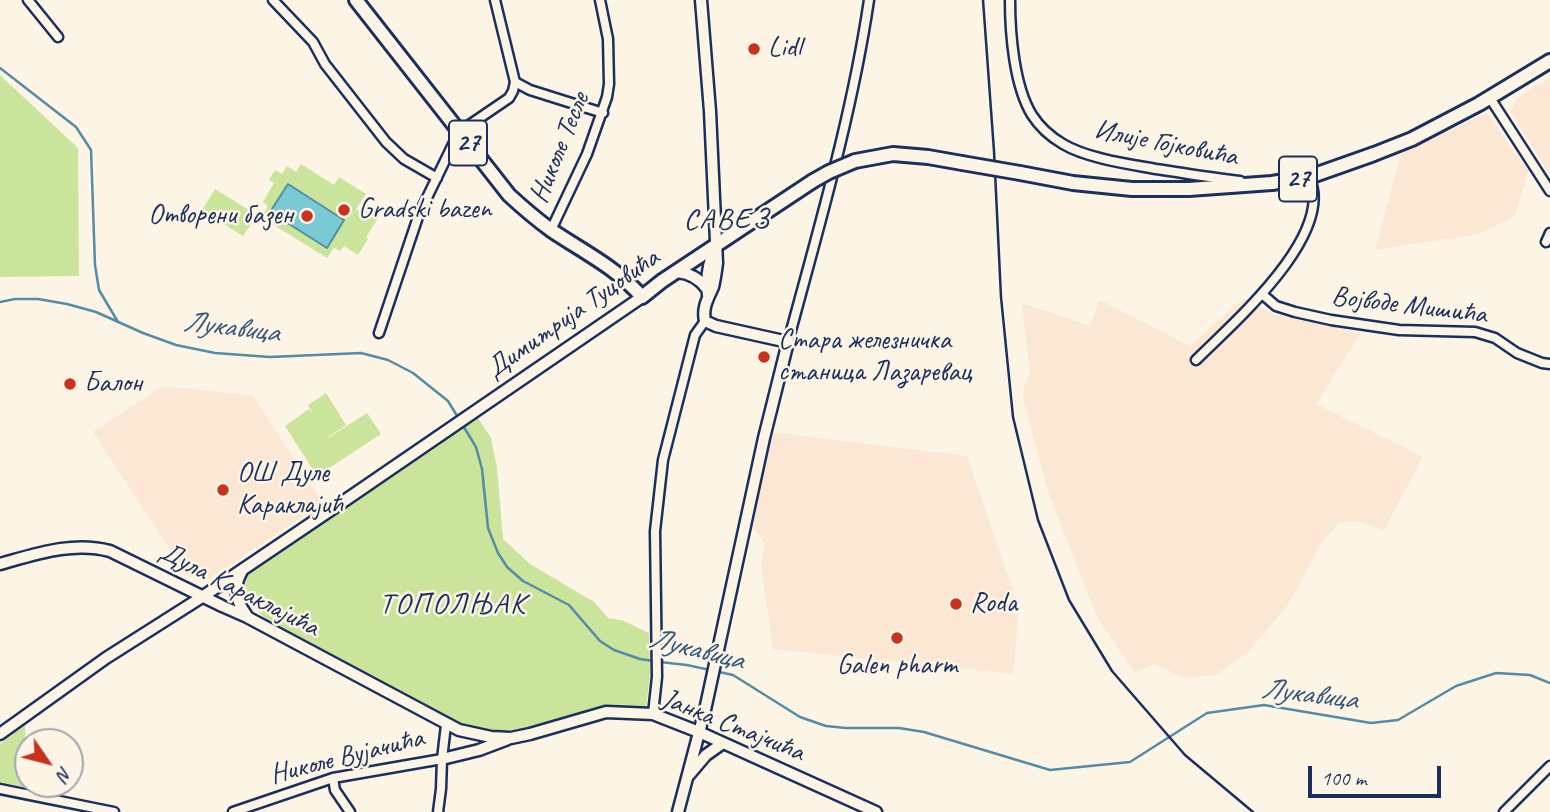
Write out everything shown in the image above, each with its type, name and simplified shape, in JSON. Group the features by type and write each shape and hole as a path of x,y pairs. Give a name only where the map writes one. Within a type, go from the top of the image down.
{"main road":[{"name":"27","path":"356,0 509,195 551,230 623,278 642,297"},
{"name":"Димитрија Туцовића","path":"642,297 813,181 855,161 894,154 928,157 1073,183 1132,189 1189,189 1272,183 1309,177 1412,139 1490,98 1550,61"}],"street":[{"path":"28,0 58,37"},
{"path":"273,0 313,42 325,64 386,142 404,159 437,178"},
{"path":"379,333 419,214 459,132 509,98 513,91 515,82 495,0"},
{"name":"Николе Тесле","path":"551,230 587,154 603,113 608,90 608,38 600,0"},
{"path":"653,715 657,677 655,531 663,460 695,335 705,321 708,268 717,244 701,0"},
{"path":"678,812 705,710 764,438 852,96 869,0"},
{"name":"Илије Гојковића","path":"1010,0 1014,56 1022,90 1032,114 1047,132 1065,145 1099,158 1253,185"},
{"path":"515,82 530,90 603,113"},
{"path":"1490,98 1550,191"},
{"path":"1196,360 1262,294 1298,246 1310,219 1314,197 1309,177"},
{"path":"1546,242 1550,233"},
{"path":"677,272 684,272 696,278 708,293"},
{"name":"Војводе Мишића","path":"1262,294 1276,306 1331,320 1399,330 1475,332 1495,338 1517,354 1542,363 1550,363"},
{"name":"Димитрија Туцовића","path":"0,734 106,658 202,597 642,297"},
{"path":"705,321 716,326 788,342"},
{"name":"Дула Караклајића","path":"0,564 54,550 84,547 99,548 120,555 247,617 446,724"},
{"path":"244,567 237,580 235,594 247,617"},
{"name":"Јанка Стајчића","path":"446,724 472,734 511,738 606,712 653,715 699,732 876,812"},
{"name":"Николе Вујачића","path":"233,812 333,778 442,759 446,724"},
{"path":"438,812 442,759 479,750 511,738"},
{"path":"687,778 706,755 723,743"},
{"path":"1504,812 1550,766"},
{"path":"333,778 335,790 350,812"},
{"path":"0,789 114,812"}],"shaded area":[{"path":"1550,78 1550,175 1510,111 1518,98"},
{"path":"1487,113 1528,171 1515,216 1478,234 1375,250 1401,154"},
{"path":"1243,299 1276,315 1361,333 1316,404 1423,457 1384,530 1357,521 1339,523 1322,542 1289,604 1247,653 1216,675 1185,678 1154,664 1135,673 1098,619 1048,492 1023,398 1024,384 1030,375 1022,303 1090,326 1100,300 1190,346"},
{"name":"ОШ Дуле Караклајић","path":"163,386 253,396 323,503 209,579 188,577 93,432"},
{"path":"772,432 967,456 1019,608 1013,674 773,649 761,565 765,544 753,526"}],"green space":[{"path":"0,75 78,148 79,276 0,277"},
{"name":"Gradski bazen","path":"301,164 334,185 339,177 366,194 356,209 361,212 363,209 378,218 358,255 344,246 340,251 334,248 327,258 261,217 268,206 263,202 274,183 269,180 275,170 282,174 287,166 296,172"},
{"path":"215,189 257,215 243,236 202,210"},
{"path":"326,393 346,425 328,438 367,413 381,434 317,476 285,426 309,409 313,414 308,405"},
{"path":"478,418 491,438 497,468 503,539 530,564 594,602 608,618 624,621 649,633 650,676 646,707 601,707 522,729 493,731 459,725 266,619 250,601 246,589 247,577 259,563"},
{"path":"14,733 14,785 0,783 0,744"}],"water":[{"name":"Отворени базен","path":"288,184 344,220 327,248 270,212"}],"waterway":[{"path":"0,68 76,127 91,150 95,265 99,290 118,322"},
{"name":"Лукавица","path":"0,302 38,299 67,304 96,312 176,345 215,353 270,357 361,353 388,360 413,373 448,401 476,447 482,469 488,528 507,567 523,581 569,605 600,641 614,650 653,661"},
{"name":"Лукавица","path":"660,662 733,675 800,717 826,726 899,728 924,732 1050,770 1130,762 1207,713 1264,705 1371,723 1398,720 1456,686 1496,673 1530,675 1550,683"}],"railway":[{"path":"983,0 1001,297 1013,417 1038,520 1069,600 1112,671 1185,755 1253,812"}],"place":[{"name":"Lidl","path":"754,49"},
{"name":"Gradski bazen","path":"344,210"},
{"name":"Отворени базен","path":"307,216"},
{"name":"Стара железничка станица Лазаревац","path":"764,357"},
{"name":"Балон","path":"70,384"},
{"name":"ОШ Дуле Караклајић","path":"223,490"},
{"name":"Roda","path":"956,604"},
{"name":"Galen pharm","path":"897,638"}],"district":[{"name":"САВЕЗ","path":"727,220"},
{"name":"ТОПОЛЊАК","path":"453,605"}]}
